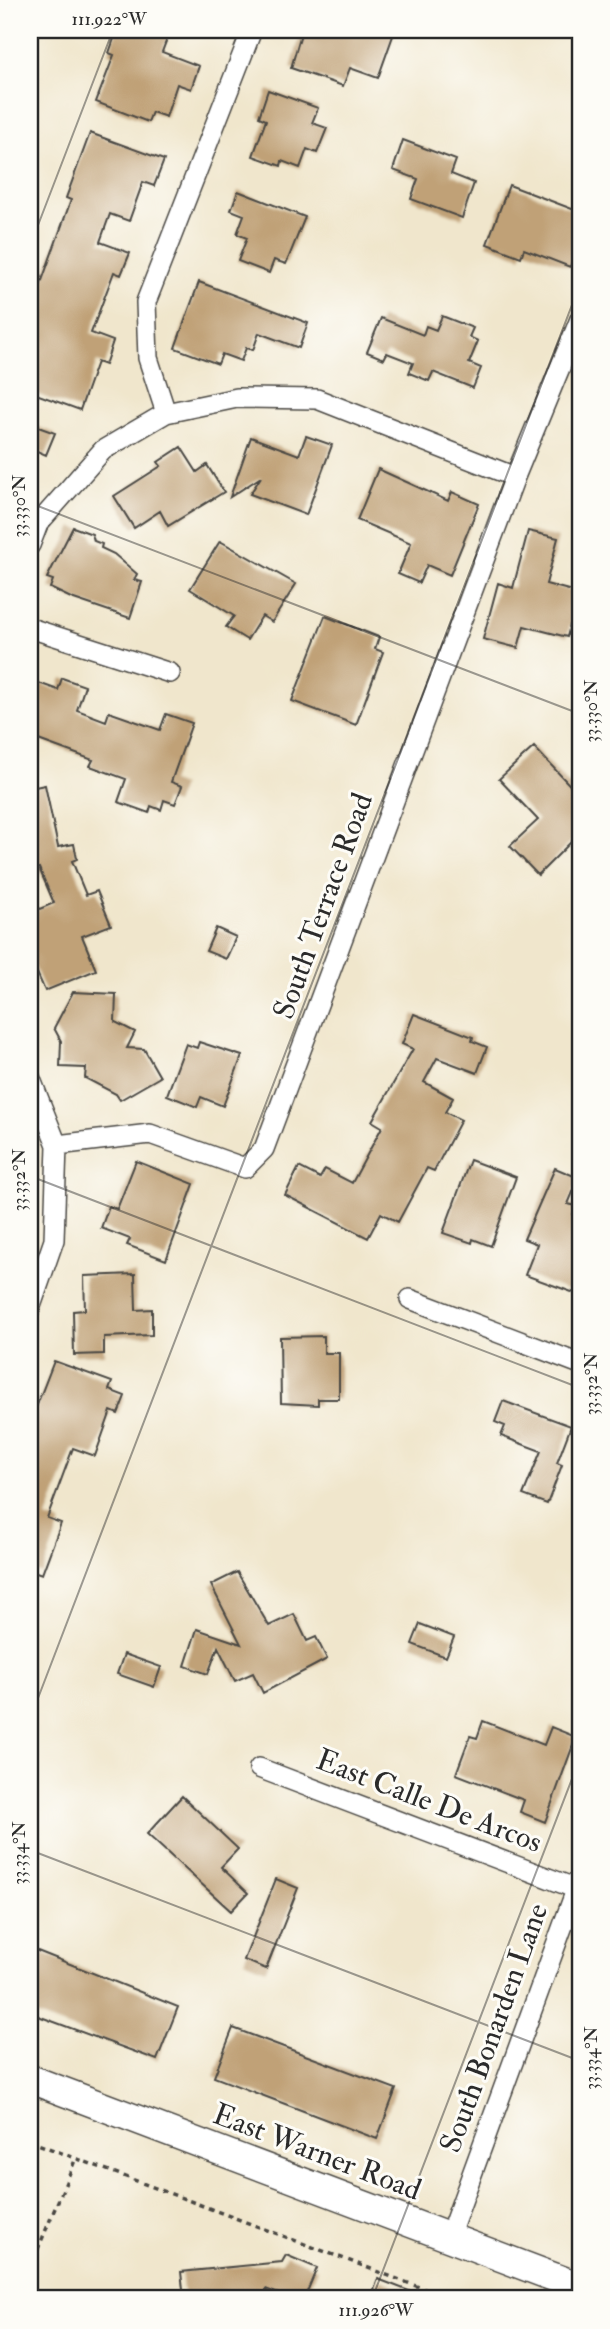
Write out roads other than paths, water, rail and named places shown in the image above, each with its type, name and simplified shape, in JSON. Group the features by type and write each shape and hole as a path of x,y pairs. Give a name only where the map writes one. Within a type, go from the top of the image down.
{"main road":[{"name":"East Warner Road","path":"30,2079 580,2287"}],"street":[{"path":"166,413 148,359 145,302 252,30"},
{"name":"South Terrace Road","path":"57,1145 150,1134 245,1168 264,1149 515,477 580,319"},
{"path":"30,545 38,524 103,450 166,413 237,397 317,399 515,477"},
{"path":"30,628 170,673"},
{"path":"30,1077 57,1145 54,1240 30,1309"},
{"path":"410,1300 580,1364"},
{"name":"East Calle De Arcos","path":"260,1768 579,1884"},
{"name":"South Bonarden Lane","path":"449,2237 579,1884"}]}
